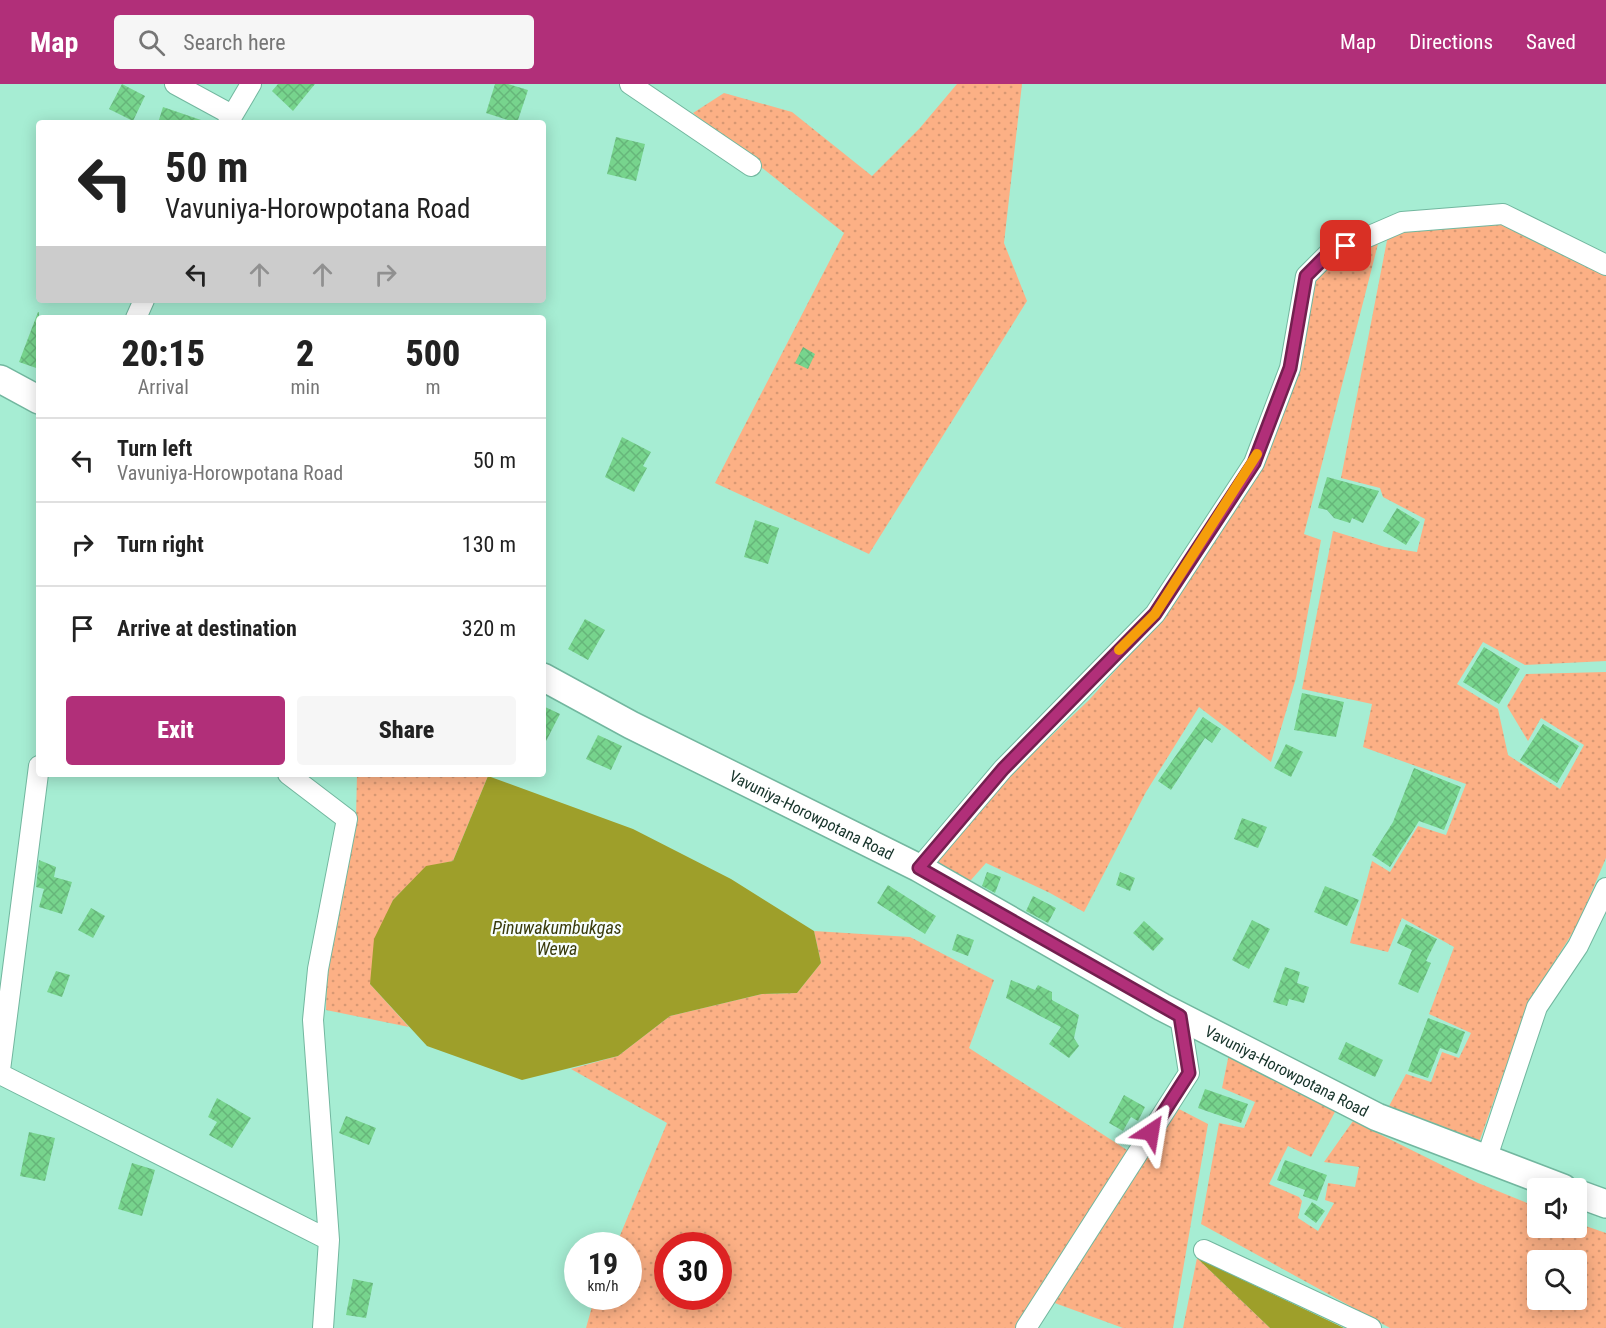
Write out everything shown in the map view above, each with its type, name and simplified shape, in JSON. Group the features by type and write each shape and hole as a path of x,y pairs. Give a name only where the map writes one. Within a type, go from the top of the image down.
{"highway":[{"path":"0,379 36,398"},
{"name":"Vavuniya-Horowpotana Road","path":"546,679 631,725 919,868 1180,1016 1377,1118 1536,1178"},
{"path":"1587,1197 1606,1204"}],"street":[{"path":"175,84 230,119 251,84"},
{"path":"630,84 751,166"},
{"path":"919,868 1003,769 1161,604 1254,463 1290,368 1306,276 1328,254 1402,222 1503,214 1606,265"},
{"path":"37,777 5,987 0,1072 329,1240"},
{"path":"292,777 347,819 318,969 313,1020 329,1240 323,1328"},
{"path":"1486,1160 1537,1007 1578,946 1606,888"},
{"path":"1026,1328 1189,1073 1180,1016"},
{"path":"1204,1250 1371,1328"}],"shaded area":[{"path":"957,84 1022,84 1004,243 1027,301 869,554 715,483 844,233 693,113 724,93 792,112 872,176 919,129"},
{"path":"1503,218 1606,267 1606,661 1525,665 1483,642 1457,684 1498,709 1508,755 1560,789 1584,745 1541,718 1528,741 1507,706 1526,674 1606,672 1606,858 1578,924 1528,1004 1477,1148 1387,1110 1406,1074 1431,1082 1442,1052 1459,1058 1471,1033 1429,1014 1454,947 1402,918 1388,952 1350,943 1372,861 1390,872 1418,826 1446,835 1466,784 1363,747 1372,704 1302,689 1333,531 1385,547 1417,552 1425,519 1383,497 1380,488 1341,478 1389,230"},
{"path":"1379,240 1304,534 1321,540 1296,678 1271,762 1199,707 1146,792 1084,912 986,863 963,889 927,866 1009,776 1089,700 1162,618 1259,466 1313,275 1340,256"},
{"path":"357,777 488,777 453,861 426,867 393,900 370,984 409,1027 326,1010 327,971 356,819"},
{"path":"814,931 910,937 994,980 969,1048 1144,1161 1179,1109 1208,1124 1173,1328 1123,1328 1052,1302 1037,1328 586,1328 591,1310 642,1310 642,1232 621,1232 667,1123 571,1069 618,1056 670,1016 762,994 797,993 821,963"},
{"path":"1230,1049 1336,1110 1311,1157 1288,1146 1269,1184 1299,1197 1302,1201 1298,1218 1318,1231 1334,1203 1325,1200 1328,1183 1355,1187 1359,1167 1324,1162 1353,1121 1478,1183 1527,1203 1527,1238 1587,1238 1587,1226 1606,1233 1606,1328 1390,1328 1201,1224 1219,1123 1244,1128 1255,1102 1222,1088"},
{"path":"1197,1258 1270,1328 1183,1328"}],"water":[{"name":"Pinuwakumbukgas Wewa","path":"488,777 491,777 633,829 731,879 814,931 821,963 797,993 762,994 670,1016 618,1056 522,1080 427,1046 370,984 374,939 393,900 426,866 453,861"},
{"path":"1197,1258 1344,1328 1270,1328"}],"building":[{"path":"122,84 145,96 133,120 109,109"},
{"path":"278,84 315,84 293,111 272,91"},
{"path":"495,84 508,84 528,90 518,120 508,120 486,113"},
{"path":"163,107 201,120 159,120"},
{"path":"616,137 645,144 636,181 607,174"},
{"path":"36,317 36,368 19,362"},
{"path":"803,347 815,354 808,369 795,363"},
{"path":"622,437 651,452 643,466 647,468 634,492 605,477"},
{"path":"1327,477 1379,491 1363,523 1352,518 1350,523 1334,518 1327,510 1318,508"},
{"path":"1397,508 1420,522 1406,545 1383,531"},
{"path":"755,520 779,528 768,564 744,557"},
{"path":"585,619 605,630 588,660 568,649"},
{"path":"1484,647 1520,669 1499,704 1463,682"},
{"path":"1302,693 1344,702 1336,737 1294,730"},
{"path":"546,707 560,714 546,741"},
{"path":"1203,717 1221,729 1212,743 1205,738 1171,790 1158,781"},
{"path":"1543,724 1579,746 1557,783 1520,760"},
{"path":"598,735 622,746 611,770 586,759"},
{"path":"1286,744 1303,752 1291,777 1274,768"},
{"path":"1414,768 1461,787 1444,830 1419,821 1390,867 1372,855 1393,822"},
{"path":"1242,818 1267,827 1258,848 1234,839"},
{"path":"39,860 56,867 54,877 72,882 62,914 39,907 44,889 36,887"},
{"path":"987,872 1001,877 995,893 982,886"},
{"path":"1120,872 1135,878 1130,891 1116,885"},
{"path":"888,885 936,916 925,934 877,903"},
{"path":"1325,886 1359,900 1347,926 1314,912"},
{"path":"1033,896 1056,908 1048,923 1026,911"},
{"path":"91,908 105,916 93,938 78,930"},
{"path":"1252,920 1270,929 1249,969 1232,960"},
{"path":"1144,921 1164,939 1153,951 1133,933"},
{"path":"1406,924 1437,939 1426,961 1431,963 1418,993 1398,984 1412,950 1397,943"},
{"path":"957,934 974,940 968,956 952,950"},
{"path":"1285,967 1300,972 1297,983 1309,987 1304,1003 1289,999 1287,1006 1273,1002"},
{"path":"56,971 70,975 62,997 47,992"},
{"path":"1011,980 1035,990 1038,985 1052,992 1052,1000 1079,1015 1074,1038 1079,1046 1069,1058 1049,1044 1061,1027 1006,998"},
{"path":"1428,1018 1465,1032 1457,1054 1440,1048 1428,1078 1408,1071"},
{"path":"1346,1042 1383,1060 1375,1077 1338,1059"},
{"path":"1205,1089 1248,1104 1241,1123 1198,1108"},
{"path":"1124,1095 1145,1107 1138,1121 1131,1117 1123,1131 1109,1123"},
{"path":"217,1098 251,1118 232,1148 209,1135 217,1122 208,1117"},
{"path":"346,1116 376,1128 369,1145 339,1133"},
{"path":"29,1132 55,1138 45,1181 20,1176"},
{"path":"1285,1160 1327,1175 1317,1201 1303,1196 1305,1190 1277,1180"},
{"path":"132,1163 155,1170 142,1216 118,1209"},
{"path":"1312,1202 1325,1211 1316,1223 1304,1214"},
{"path":"353,1279 373,1283 366,1318 346,1315"}],"slow traffic":[{"path":"1119,650 1155,614 1254,463 1257,454"}],"route":[{"path":"1151,1132 1189,1073 1180,1016 919,868 1003,769 1155,614 1254,463 1290,368 1306,276 1328,254 1346,246"}]}
